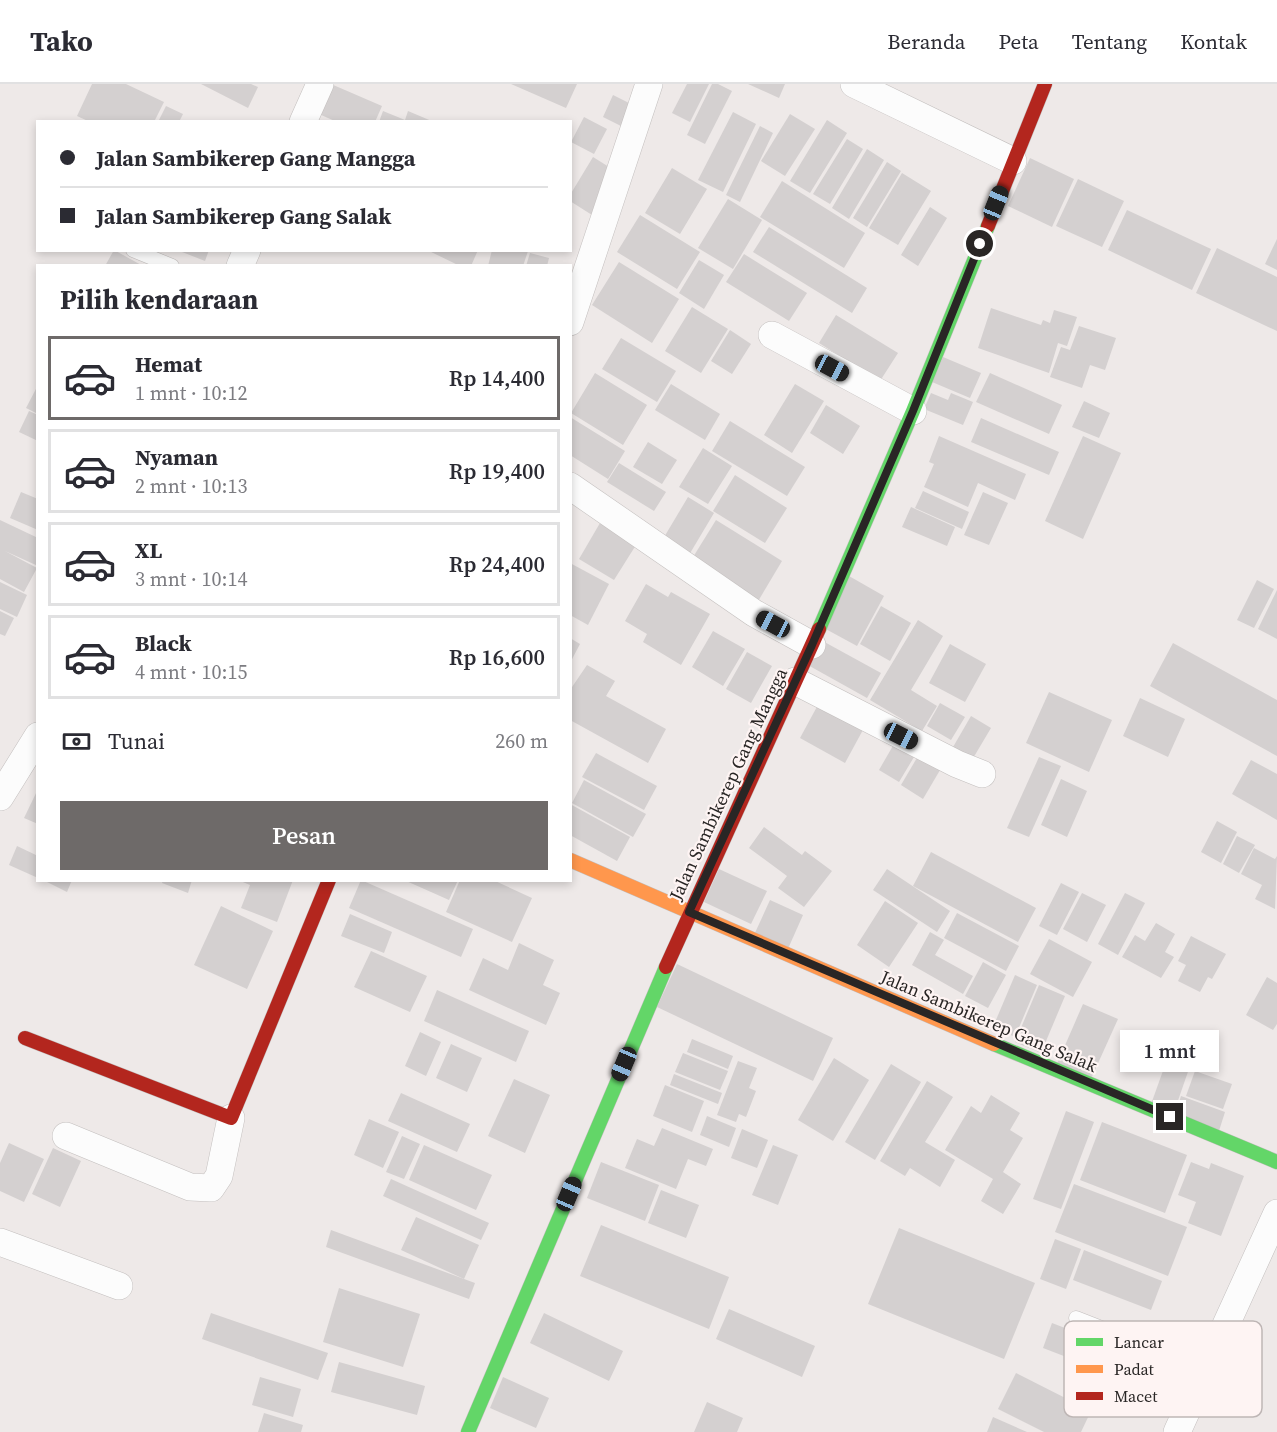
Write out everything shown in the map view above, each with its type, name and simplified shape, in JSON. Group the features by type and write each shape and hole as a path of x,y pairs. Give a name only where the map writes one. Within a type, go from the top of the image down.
{"street":[{"path":"304,120 320,84"},
{"path":"572,316 649,84"},
{"path":"854,84 1013,161"},
{"name":"Jalan Sambikerep Gang Mangga","path":"468,1432 689,912 812,645 913,411 1045,84"},
{"path":"772,335 913,411"},
{"path":"572,487 754,613 812,645"},
{"path":"795,681 949,760 982,774"},
{"path":"0,797 36,739"},
{"name":"Jalan Sambikerep Gang Salak","path":"572,861 1277,1162"},
{"path":"66,1136 190,1187 202,1190 211,1188 219,1176 231,1118 328,882"},
{"path":"26,1038 231,1118"},
{"path":"1229,1321 1277,1213"},
{"path":"0,1242 119,1286"},
{"path":"1177,1432 1184,1417"}],"lane":[{"path":"139,252 167,264"},
{"path":"1076,1318 1084,1321"}],"building":[{"path":"92,84 126,84 164,102 155,120 86,120 77,116"},
{"path":"201,84 251,84 258,87 248,108"},
{"path":"331,84 382,106 376,120 332,120 319,114"},
{"path":"511,84 577,84 566,108"},
{"path":"687,84 709,84 690,122 672,113"},
{"path":"712,84 718,84 732,91 705,144 687,135"},
{"path":"748,84 785,84 779,98"},
{"path":"613,95 639,108 629,130 603,117"},
{"path":"166,106 183,114 180,120 159,120"},
{"path":"383,111 405,120 380,120"},
{"path":"408,111 429,120 405,120"},
{"path":"733,112 756,124 723,192 698,180"},
{"path":"790,114 815,129 785,176 761,161"},
{"path":"584,117 607,129 594,154 572,143"},
{"path":"827,120 847,133 810,193 790,181"},
{"path":"760,126 773,133 740,202 726,195"},
{"path":"847,139 863,149 830,204 813,194"},
{"path":"867,149 884,160 849,219 832,208"},
{"path":"593,157 617,172 592,215 572,202 572,192"},
{"path":"1030,158 1074,179 1052,227 1008,206"},
{"path":"887,162 901,171 867,227 853,218"},
{"path":"672,168 707,189 680,234 645,213"},
{"path":"902,173 931,191 898,245 869,228"},
{"path":"1078,179 1124,201 1102,247 1056,226"},
{"path":"782,181 865,233 844,268 760,217"},
{"path":"728,199 762,220 733,269 698,248"},
{"path":"930,207 947,218 918,266 901,255"},
{"path":"1127,210 1211,249 1192,290 1108,250"},
{"path":"640,215 700,252 677,289 617,252"},
{"path":"769,227 867,288 852,313 753,252"},
{"path":"1277,239 1277,270 1265,264"},
{"path":"1217,248 1277,277 1277,331 1196,293"},
{"path":"113,252 118,252 139,264 106,264"},
{"path":"182,252 208,252 205,261"},
{"path":"431,252 477,252 472,264 456,264"},
{"path":"492,252 528,252 524,264 488,264"},
{"path":"530,253 549,258 548,264 527,264"},
{"path":"744,254 807,293 789,321 726,282"},
{"path":"699,260 724,275 704,309 679,293"},
{"path":"619,262 679,299 652,343 592,305"},
{"path":"692,307 728,329 701,373 665,351"},
{"path":"991,308 1041,325 1043,320 1050,323 1054,310 1077,317 1067,346 1058,343 1049,373 978,348"},
{"path":"836,315 898,353 880,381 819,343"},
{"path":"1079,326 1116,338 1105,370 1090,365 1082,388 1050,377 1061,347 1070,350"},
{"path":"730,330 751,344 732,374 711,361"},
{"path":"621,338 676,371 657,402 602,369"},
{"path":"943,357 981,373 970,398 932,382"},
{"path":"595,373 647,405 623,445 572,414"},
{"path":"990,373 1062,405 1049,434 976,402"},
{"path":"671,384 720,414 705,440 655,410"},
{"path":"795,384 824,401 792,453 764,435"},
{"path":"36,389 36,413 26,408"},
{"path":"931,393 948,400 951,393 973,402 963,425 924,409"},
{"path":"1084,401 1110,413 1099,438 1072,427"},
{"path":"826,405 860,426 843,454 810,433"},
{"path":"29,411 36,414 36,440 19,432"},
{"path":"572,418 625,451 608,479 572,456"},
{"path":"981,418 1059,452 1049,475 971,442"},
{"path":"730,421 805,467 787,496 712,451"},
{"path":"939,436 1026,474 1015,500 978,483 968,507 924,487 934,464 929,462"},
{"path":"1083,436 1121,453 1083,539 1045,521"},
{"path":"648,442 677,460 662,484 633,467"},
{"path":"703,448 732,466 708,504 679,487"},
{"path":"619,463 666,492 654,511 607,482"},
{"path":"735,475 787,508 765,543 713,511"},
{"path":"923,491 969,512 962,529 915,508"},
{"path":"21,492 36,498 36,529 10,518"},
{"path":"983,492 1008,503 989,545 964,535"},
{"path":"688,497 714,513 686,560 660,544"},
{"path":"911,507 955,527 947,546 902,527"},
{"path":"0,520 36,537 36,565 5,551 36,567 36,570 24,592 0,579"},
{"path":"716,520 782,561 757,603 690,562"},
{"path":"600,523 636,545 614,580 579,559"},
{"path":"572,564 609,584 588,625 572,616"},
{"path":"849,576 884,596 857,646 822,627"},
{"path":"1257,580 1274,589 1254,628 1237,620"},
{"path":"0,582 27,595 17,617 0,609"},
{"path":"646,584 668,597 671,592 710,614 681,665 643,642 647,634 625,621"},
{"path":"1277,590 1277,639 1258,629"},
{"path":"881,606 911,623 890,661 860,644"},
{"path":"0,611 14,618 5,636 0,634"},
{"path":"918,620 943,636 911,690 937,706 922,731 870,700"},
{"path":"713,631 745,649 723,686 692,667"},
{"path":"572,639 580,644 572,659"},
{"path":"819,639 881,673 867,698 806,664"},
{"path":"1173,643 1277,700 1277,756 1150,686"},
{"path":"950,644 986,664 965,702 929,683"},
{"path":"747,652 772,666 751,703 726,689"},
{"path":"587,665 615,681 606,696 666,729 648,763 572,721 572,687"},
{"path":"1049,692 1112,720 1089,772 1026,743"},
{"path":"1140,698 1185,719 1168,757 1123,736"},
{"path":"819,703 864,728 845,763 800,738"},
{"path":"940,703 965,717 951,740 927,726"},
{"path":"971,716 991,728 969,765 949,754"},
{"path":"894,744 914,757 899,782 879,770"},
{"path":"921,751 943,765 923,799 901,785"},
{"path":"596,753 657,786 644,810 582,777"},
{"path":"1039,757 1061,766 1029,837 1007,828"},
{"path":"1251,760 1277,774 1277,820 1232,794"},
{"path":"1061,779 1087,791 1067,837 1041,825"},
{"path":"584,780 646,814 633,837 572,803"},
{"path":"36,793 36,823 24,818"},
{"path":"572,805 630,837 617,861 572,836"},
{"path":"1217,821 1237,832 1221,863 1201,852"},
{"path":"764,827 802,855 805,851 832,871 804,907 778,888 787,876 749,848"},
{"path":"1237,836 1255,845 1239,873 1223,864"},
{"path":"17,846 36,855 36,877 9,865"},
{"path":"1254,848 1275,859 1277,856 1275,909 1255,899 1262,885 1241,874"},
{"path":"931,852 1036,908 1018,942 913,886"},
{"path":"719,869 767,891 751,924 704,902"},
{"path":"887,869 950,911 937,932 873,890"},
{"path":"47,882 71,882 67,892"},
{"path":"162,882 191,882 188,893"},
{"path":"243,882 292,882 277,922 241,908 250,885"},
{"path":"360,882 366,882 473,929 461,957 349,908"},
{"path":"408,882 457,882 449,900"},
{"path":"459,882 497,882 532,898 512,942 446,912"},
{"path":"1061,883 1079,892 1057,935 1039,926"},
{"path":"1082,893 1106,905 1087,942 1063,929"},
{"path":"1125,893 1145,903 1118,955 1098,944"},
{"path":"770,900 803,915 787,951 754,935"},
{"path":"885,901 918,923 889,967 857,945"},
{"path":"221,906 273,931 247,989 194,965"},
{"path":"957,913 1019,946 1006,971 944,938"},
{"path":"350,914 392,932 384,953 341,936"},
{"path":"1156,923 1175,934 1165,952 1174,957 1161,978 1122,957 1135,935 1145,941"},
{"path":"930,932 944,940 935,955 973,976 963,994 912,965"},
{"path":"1191,936 1226,954 1212,979 1208,977 1200,992 1178,981 1186,965 1178,961"},
{"path":"1049,939 1092,962 1073,997 1030,974"},
{"path":"519,943 554,960 543,985 560,993 546,1025 469,990 483,958 508,970"},
{"path":"371,951 427,976 410,1012 354,987"},
{"path":"983,962 1006,975 988,1008 965,996"},
{"path":"677,964 833,1038 813,1081 657,1007"},
{"path":"1015,975 1037,985 1015,1037 993,1027"},
{"path":"1267,977 1277,983 1277,1024 1273,1030 1246,1015"},
{"path":"1039,985 1065,996 1041,1053 1015,1042"},
{"path":"437,990 529,1031 516,1062 424,1021"},
{"path":"1083,1004 1118,1019 1090,1081 1056,1066"},
{"path":"420,1032 441,1042 426,1076 405,1066"},
{"path":"692,1039 733,1056 728,1069 687,1052"},
{"path":"451,1044 482,1058 467,1092 436,1078"},
{"path":"683,1053 728,1071 720,1090 675,1072"},
{"path":"1169,1054 1191,1063 1173,1115 1150,1107"},
{"path":"834,1058 869,1080 833,1141 798,1120"},
{"path":"738,1061 757,1068 749,1088 756,1091 746,1117 739,1114 736,1122 717,1115"},
{"path":"891,1064 921,1082 875,1160 845,1142"},
{"path":"1195,1071 1232,1084 1223,1109 1186,1096"},
{"path":"674,1074 722,1093 718,1104 670,1085"},
{"path":"514,1079 550,1095 525,1153 488,1136"},
{"path":"927,1081 953,1097 925,1142 955,1160 940,1187 910,1168 905,1176 880,1161"},
{"path":"665,1085 704,1101 692,1132 653,1116"},
{"path":"401,1093 470,1124 457,1152 388,1121"},
{"path":"991,1095 1020,1113 1010,1130 1023,1138 1003,1172 1021,1184 1003,1214 981,1201 993,1179 945,1150 971,1106 981,1113"},
{"path":"1181,1096 1225,1112 1218,1134 1174,1118"},
{"path":"1066,1111 1094,1122 1061,1209 1033,1199"},
{"path":"707,1116 736,1128 729,1147 700,1135"},
{"path":"369,1119 399,1132 383,1168 354,1155"},
{"path":"1102,1122 1187,1155 1165,1213 1080,1180"},
{"path":"662,1128 713,1149 706,1166 688,1159 676,1189 625,1168 637,1139 654,1146"},
{"path":"742,1129 768,1140 757,1168 731,1158"},
{"path":"402,1136 420,1144 404,1179 386,1172"},
{"path":"9,1143 44,1159 24,1202 0,1191 0,1163"},
{"path":"424,1145 492,1175 476,1210 409,1180"},
{"path":"773,1145 798,1155 778,1205 752,1195"},
{"path":"53,1148 81,1161 60,1207 32,1194"},
{"path":"601,1162 659,1185 645,1221 587,1198"},
{"path":"1191,1162 1209,1169 1211,1163 1244,1176 1221,1236 1188,1223 1196,1202 1178,1195"},
{"path":"391,1179 489,1223 481,1240 383,1196"},
{"path":"1074,1184 1187,1227 1168,1276 1055,1232"},
{"path":"661,1190 699,1205 686,1238 648,1223"},
{"path":"416,1217 479,1245 464,1279 401,1250"},
{"path":"601,1225 729,1277 709,1329 580,1276"},
{"path":"899,1228 1035,1283 1004,1359 868,1304"},
{"path":"331,1230 475,1283 469,1299 326,1247"},
{"path":"1055,1239 1081,1249 1066,1289 1040,1279"},
{"path":"1084,1250 1162,1281 1151,1310 1073,1280"},
{"path":"339,1288 420,1314 403,1367 323,1342"},
{"path":"729,1309 815,1346 802,1377 716,1339"},
{"path":"211,1313 328,1353 318,1380 202,1339"},
{"path":"544,1313 623,1351 609,1381 530,1343"},
{"path":"1052,1323 1064,1328 1064,1356 1043,1348"},
{"path":"339,1362 425,1386 417,1415 331,1392"},
{"path":"1016,1373 1064,1397 1064,1417 1088,1417 1081,1432 1044,1432 998,1409"},
{"path":"260,1377 301,1389 293,1417 252,1405"},
{"path":"503,1377 549,1398 536,1428 490,1408"},
{"path":"707,1402 743,1418 737,1432 694,1432"},
{"path":"264,1413 303,1425 301,1432 258,1432"},
{"path":"993,1417 1027,1432 987,1432"}],"traffic: fast":[{"path":"819,629 913,411 988,226"},
{"path":"468,1432 666,967"},
{"path":"994,1044 1277,1162"}],"traffic: slow":[{"path":"572,861 994,1044"}],"traffic: jam":[{"path":"988,226 1045,84"},
{"path":"666,967 819,629"},
{"path":"25,1038 231,1118 328,882"}],"route":[{"path":"980,244 913,411 812,645 689,912 1170,1117"}]}
